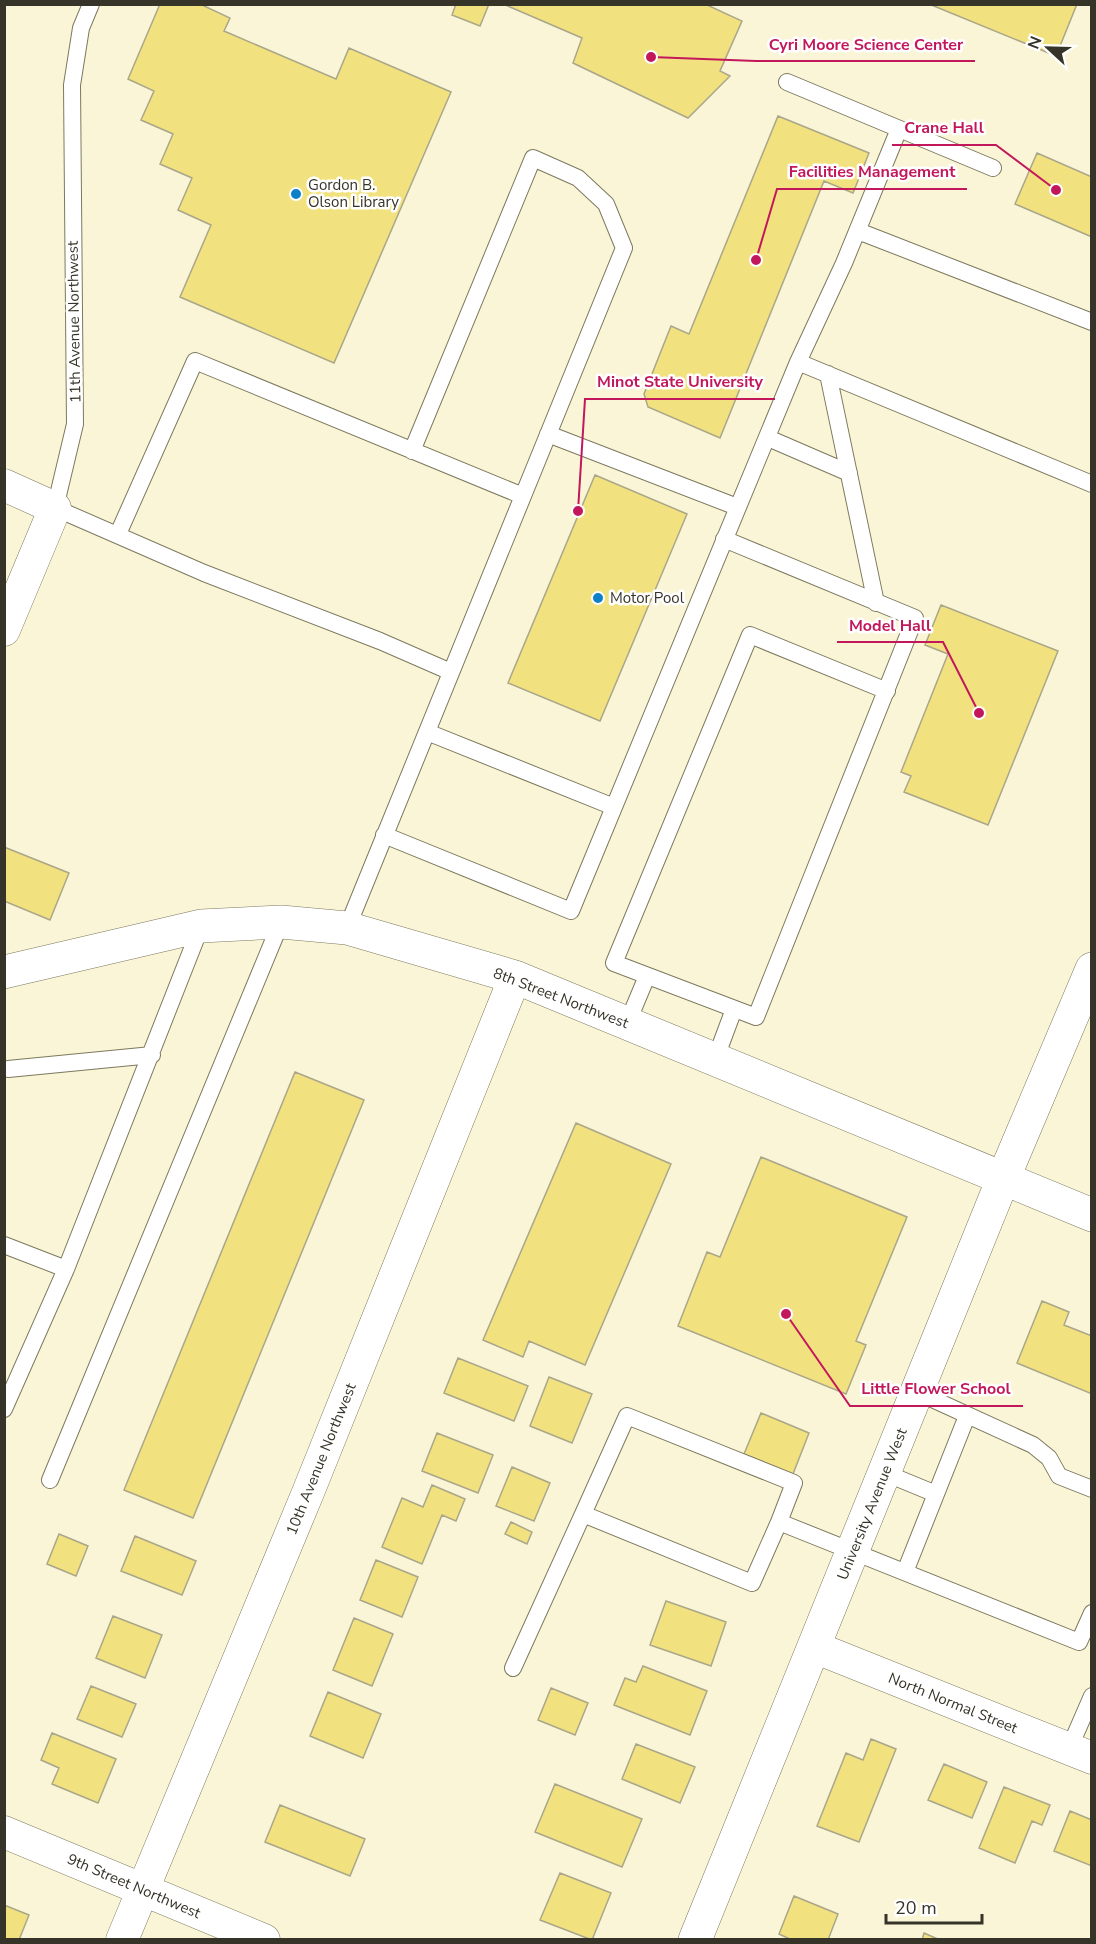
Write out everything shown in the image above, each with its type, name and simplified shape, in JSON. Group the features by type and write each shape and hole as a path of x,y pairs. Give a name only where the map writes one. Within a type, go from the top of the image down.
{"street":[{"path":"4,485 55,508"},
{"name":"11th Avenue Northwest","path":"4,630 55,508"},
{"name":"8th Street Northwest","path":"4,972 201,926 281,922 347,928 515,977 1092,1215"},
{"name":"University Avenue West","path":"695,1940 1003,1179 1092,969"},
{"name":"10th Avenue Northwest","path":"122,1940 309,1490 515,977"},
{"name":"North Normal Street","path":"814,1647 1080,1754"},
{"name":"9th Street Northwest","path":"4,1832 264,1940"}],"lane":[{"name":"11th Avenue Northwest","path":"55,508 75,424 72,85 81,28 91,4"},
{"path":"787,82 993,168"},
{"path":"384,835 571,911 737,507 768,438 798,362 858,231 899,129"},
{"path":"347,928 624,248 606,204 578,178 533,158 412,451"},
{"path":"858,231 1092,322"},
{"path":"118,534 195,361 523,496"},
{"path":"798,362 1092,484"},
{"path":"828,374 876,603"},
{"path":"548,434 737,507"},
{"path":"768,438 849,473"},
{"path":"55,508 204,573 380,641 451,672"},
{"path":"724,539 915,618 887,691 756,1017 614,963 750,635 887,691"},
{"path":"427,732 614,807"},
{"path":"50,1480 281,922"},
{"path":"4,1409 66,1269 201,926"},
{"path":"627,1024 647,976"},
{"path":"715,1060 734,1009"},
{"path":"8,1069 152,1055"},
{"path":"4,1245 66,1269"},
{"path":"917,1392 1033,1445 1049,1458 1059,1476 1092,1489"},
{"path":"513,1668 627,1416 794,1483 752,1583 583,1514"},
{"path":"905,1572 967,1416"},
{"path":"885,1473 936,1494"},
{"path":"779,1522 1079,1642 1092,1613"},
{"path":"1080,1754 1092,1696"}],"building":[{"name":"Gordon B. Olson Library","path":"160,4 200,4 230,18 224,31 336,79 349,48 451,92 334,363 180,297 211,225 178,210 192,178 160,164 173,134 141,120 154,91 128,79"},
{"path":"456,4 489,4 480,26 452,15"},
{"path":"503,4 705,4 742,21 720,71 730,76 688,118 573,63 582,38"},
{"path":"929,4 1077,4 1056,56"},
{"path":"778,116 869,153 853,193 824,181 720,438 648,407 644,394 671,326 689,334"},
{"path":"1037,153 1092,177 1092,237 1015,204"},
{"name":"Motor Pool","path":"595,475 687,514 600,721 508,683"},
{"path":"941,605 1058,651 988,825 904,792 911,776 901,772 948,654 925,645"},
{"path":"4,847 69,873 50,920 4,901"},
{"path":"295,1072 364,1100 193,1518 124,1490"},
{"path":"576,1123 671,1164 585,1365 529,1341 523,1357 483,1340"},
{"path":"761,1157 907,1217 856,1341 866,1345 846,1394 678,1326 707,1252 720,1257"},
{"path":"1042,1301 1069,1312 1064,1325 1092,1336 1092,1394 1017,1363"},
{"path":"458,1358 528,1386 514,1421 444,1393"},
{"path":"549,1377 592,1394 572,1443 530,1426"},
{"path":"761,1413 809,1433 793,1474 744,1454"},
{"path":"437,1433 493,1455 478,1493 422,1471"},
{"path":"512,1467 550,1483 534,1521 496,1506"},
{"path":"432,1485 465,1499 456,1521 442,1515 422,1564 382,1547 402,1498 423,1507"},
{"path":"511,1522 532,1532 527,1544 505,1534"},
{"path":"59,1534 88,1546 76,1576 47,1564"},
{"path":"135,1536 196,1561 182,1595 121,1571"},
{"path":"376,1560 418,1577 402,1617 360,1600"},
{"path":"666,1601 726,1622 711,1666 650,1645"},
{"path":"113,1616 162,1635 145,1678 96,1658"},
{"path":"354,1618 393,1634 372,1686 333,1670"},
{"path":"643,1666 707,1691 690,1735 614,1705 625,1678 636,1682"},
{"path":"91,1686 136,1704 122,1737 77,1719"},
{"path":"551,1688 588,1703 575,1735 538,1720"},
{"path":"328,1692 381,1714 363,1758 310,1736"},
{"path":"52,1733 116,1759 98,1803 52,1784 59,1768 41,1760"},
{"path":"871,1739 896,1749 859,1842 817,1826 846,1753 863,1760"},
{"path":"636,1744 695,1767 680,1803 622,1779"},
{"path":"944,1764 987,1782 972,1818 928,1800"},
{"path":"555,1784 642,1819 622,1867 535,1832"},
{"path":"1004,1787 1050,1805 1042,1825 1032,1821 1015,1863 979,1848"},
{"path":"280,1805 365,1839 350,1876 265,1842"},
{"path":"1070,1811 1092,1820 1092,1866 1054,1851"},
{"path":"560,1873 611,1893 592,1940 540,1920"},
{"path":"794,1896 838,1914 828,1940 792,1940 779,1934"},
{"path":"4,1905 29,1915 19,1940 4,1940"},
{"path":"924,1933 940,1940 922,1940"}],"place":[{"name":"Cyri Moore Science Center","path":"651,57"},
{"name":"Crane Hall","path":"1056,190"},
{"name":"Gordon B. Olson Library","path":"296,194"},
{"name":"Facilities Management","path":"756,260"},
{"name":"Minot State University","path":"578,511"},
{"name":"Motor Pool","path":"598,598"},
{"name":"Model Hall","path":"979,713"},
{"name":"Little Flower School","path":"786,1314"}]}
